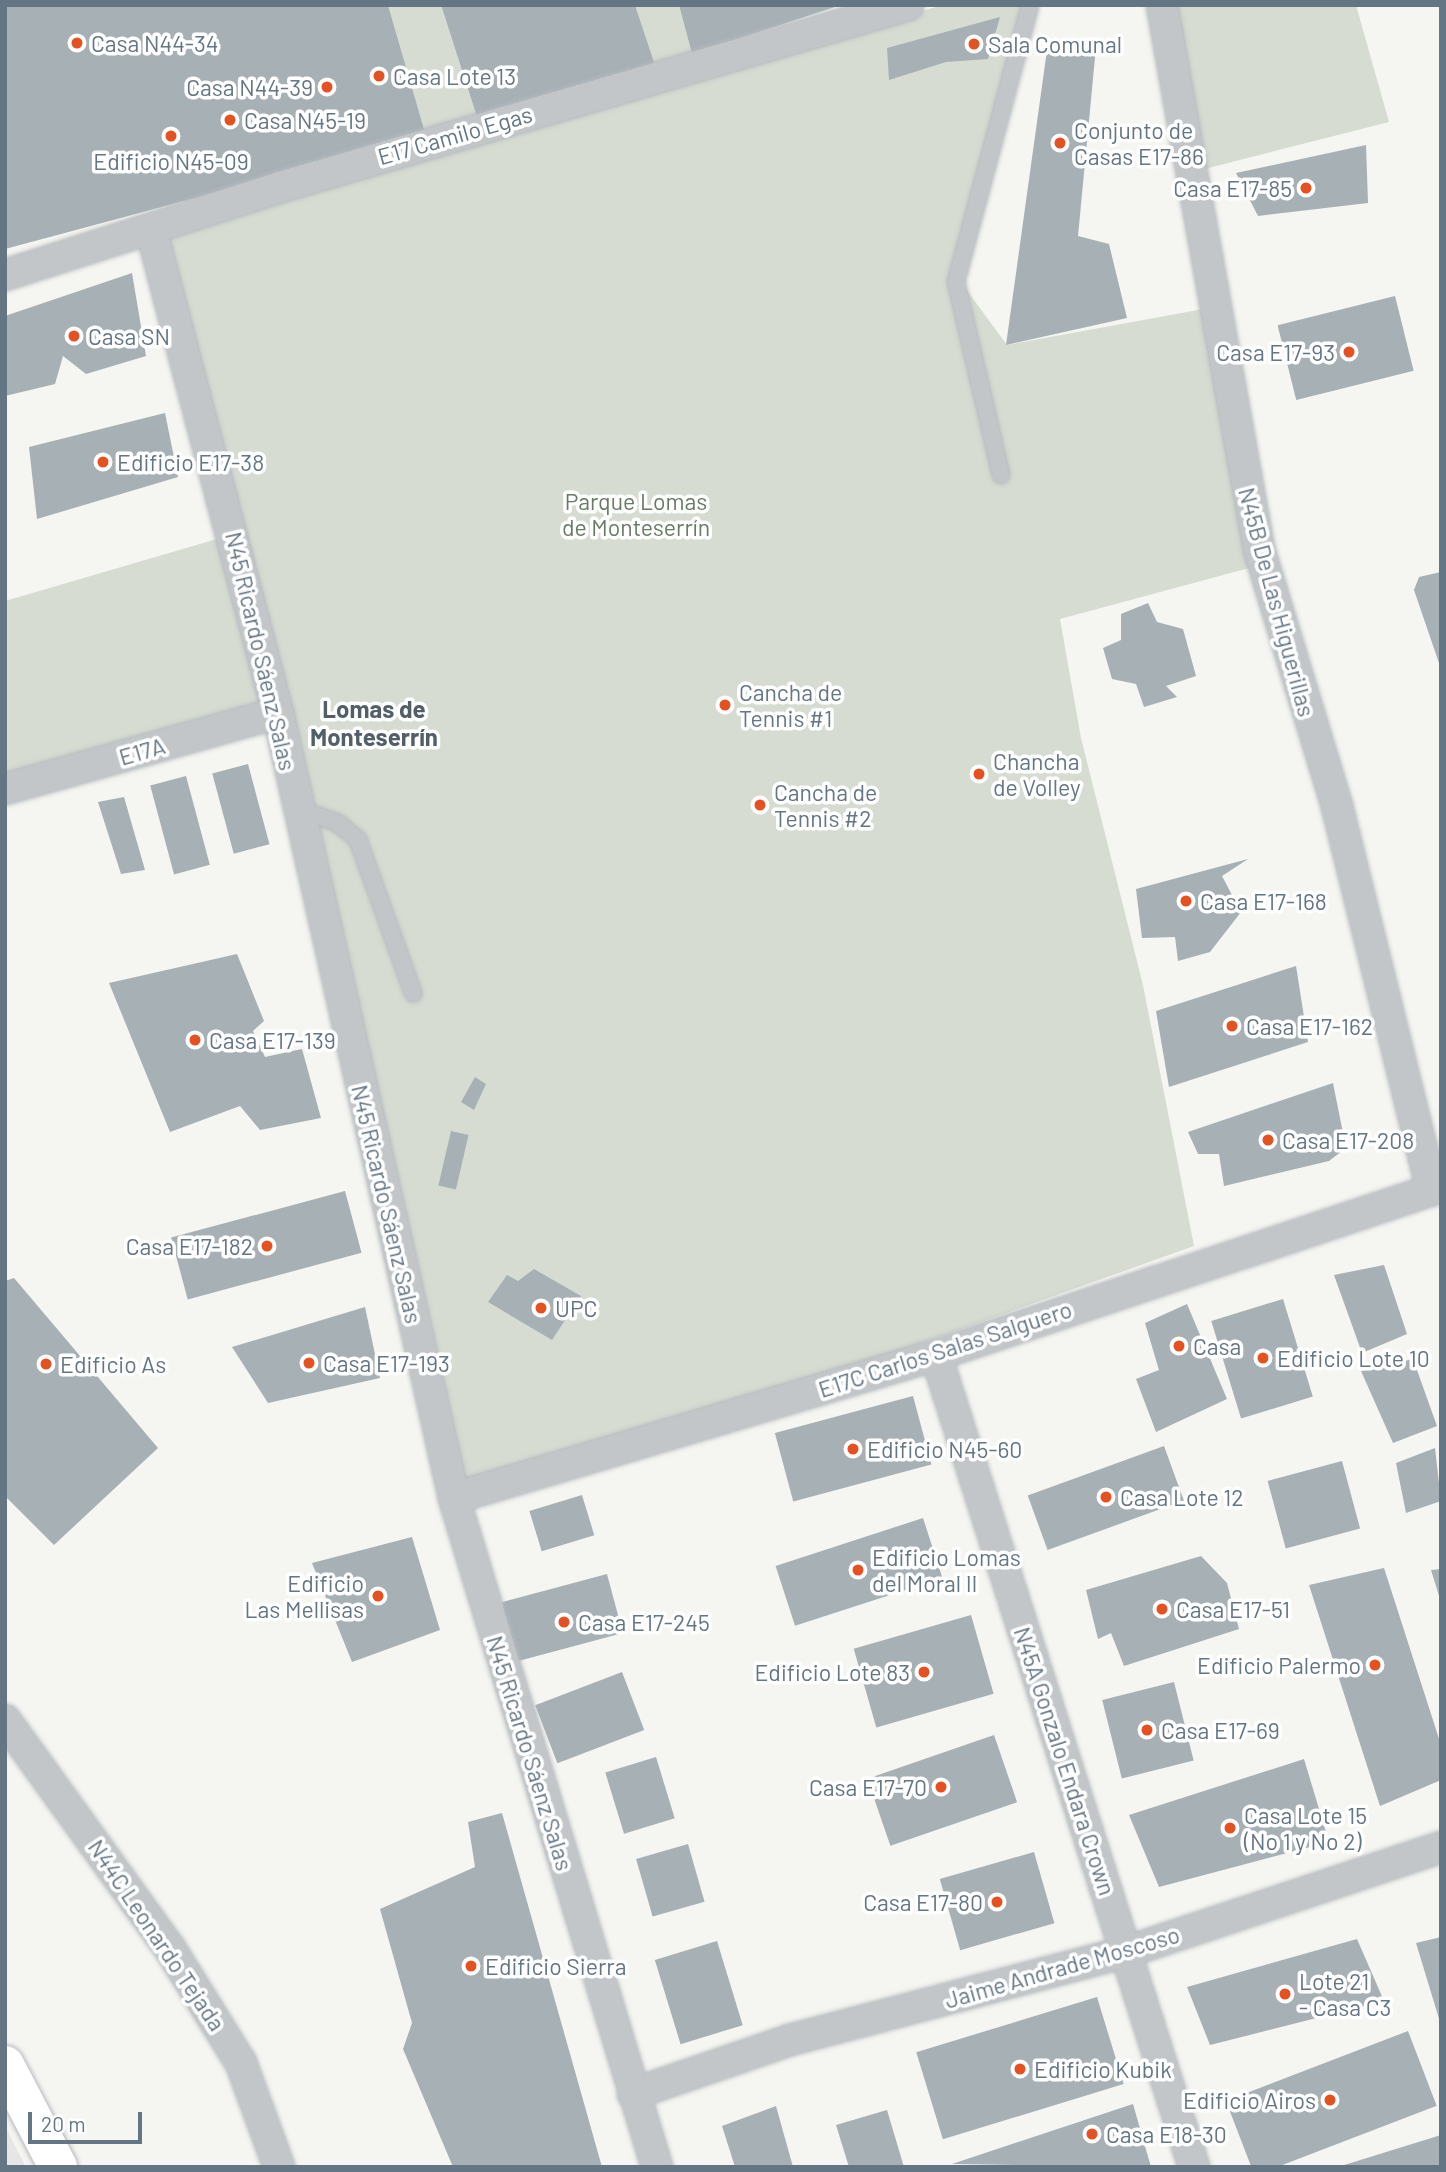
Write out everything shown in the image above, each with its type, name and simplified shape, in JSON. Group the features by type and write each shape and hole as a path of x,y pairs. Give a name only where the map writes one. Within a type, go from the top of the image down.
{"street":[{"name":"N45B De Las Higuerillas","path":"1162,5 1259,549 1337,806 1432,1190"},
{"name":"E17 Camilo Egas","path":"5,275 152,233 280,187 890,7"},
{"name":"N45 Ricardo Sáenz Salas","path":"152,233 278,713 454,1498 657,2167"},
{"name":"E17A","path":"5,789 278,713"},
{"name":"E17C Carlos Salas Salguero","path":"454,1498 936,1355 1432,1190"},
{"name":"N45A Gonzalo Endara Crown","path":"936,1355 1194,2167"},
{"name":"N44C Leonardo Tejada","path":"5,1720 169,1947 234,2052 279,2167"},
{"name":"Jaime Andrade Moscoso","path":"633,2094 790,2040 1126,1952 1441,1847"},
{"path":"5,2064 58,2167"}],"lane":[{"path":"1000,475 956,282 1030,5"},
{"path":"298,809 338,823 358,840 413,993"}],"shaded area":[{"path":"5,2126 26,2167 5,2167"}],"green space":[{"path":"388,5 441,5 478,120 426,136"},
{"path":"635,5 679,5 692,54 655,65"},
{"name":"Parque Lomas de Monteserrín","path":"943,5 1029,5 960,281 1007,345 1209,308 1264,564 1060,619 1081,738 1143,985 1194,1246 698,1423 454,1498 278,713 5,780 5,601 234,534 158,233"},
{"path":"1160,5 1356,5 1389,122 1189,173"}],"building":[{"path":"5,5 388,5 426,136 5,249"},
{"path":"441,5 635,5 655,65 478,120"},
{"path":"679,5 838,5 838,6 692,54"},
{"path":"1000,17 988,59 946,62 889,80 887,48"},
{"name":"Conjunto de Casas E17-86","path":"1096,47 1078,236 1109,244 1127,318 1006,345 1047,50"},
{"name":"Casa E17-85","path":"1366,145 1368,203 1258,216 1236,173"},
{"name":"Casa SN","path":"132,273 146,356 86,374 63,356 55,384 5,396 5,316"},
{"name":"Casa E17-93","path":"1395,296 1414,371 1296,400 1278,325"},
{"name":"Edificio E17-38","path":"165,413 178,477 37,519 29,447"},
{"path":"1441,572 1440,666 1414,590 1419,577"},
{"path":"1148,603 1157,622 1183,629 1196,676 1166,686 1177,697 1144,707 1136,684 1112,679 1103,648 1121,640 1121,614"},
{"path":"248,764 269,844 234,854 212,774"},
{"path":"186,776 210,865 174,874 150,786"},
{"path":"124,797 145,870 121,874 98,802"},
{"name":"Casa E17-168","path":"1248,859 1222,876 1241,912 1210,952 1178,961 1175,937 1142,938 1136,889"},
{"name":"Casa E17-139","path":"237,954 264,1021 253,1031 265,1057 302,1049 321,1118 260,1130 240,1106 170,1132 109,983"},
{"name":"Casa E17-162","path":"1296,966 1308,1042 1169,1087 1156,1011"},
{"path":"475,1077 486,1084 474,1110 461,1102"},
{"name":"Casa E17-208","path":"1333,1083 1346,1148 1329,1161 1224,1186 1219,1154 1198,1154 1188,1132"},
{"path":"451,1131 469,1135 456,1190 438,1186"},
{"name":"Casa E17-182","path":"345,1191 362,1253 188,1299 171,1238"},
{"path":"1384,1265 1407,1334 1362,1353 1334,1275"},
{"path":"534,1269 581,1296 552,1340 488,1302 507,1275 518,1281"},
{"name":"Edificio As","path":"14,1278 158,1448 54,1545 5,1496 5,1281"},
{"name":"Edificio Lote 10","path":"1283,1299 1313,1397 1241,1418 1211,1321"},
{"name":"Casa","path":"1187,1304 1227,1399 1156,1432 1136,1379 1159,1370 1145,1323"},
{"name":"Casa E17-193","path":"365,1307 380,1378 268,1403 232,1347"},
{"path":"1413,1359 1437,1426 1393,1443 1361,1371"},
{"name":"Edificio N45-60","path":"913,1396 931,1465 793,1502 775,1433"},
{"name":"Casa Lote 12","path":"1164,1446 1184,1501 1048,1550 1028,1496"},
{"path":"1435,1448 1441,1501 1406,1513 1396,1463"},
{"path":"1342,1461 1360,1529 1286,1549 1268,1481"},
{"path":"582,1495 594,1535 542,1551 529,1511"},
{"name":"Edificio Lomas del Moral II","path":"923,1518 942,1578 795,1626 776,1566"},
{"name":"Edificio Las Mellisas","path":"412,1537 440,1630 352,1662 312,1563"},
{"name":"Casa E17-51","path":"1201,1556 1227,1583 1239,1629 1124,1666 1111,1633 1098,1639 1086,1590"},
{"name":"Edificio Palermo","path":"1384,1568 1441,1745 1441,1780 1380,1806 1309,1585"},
{"path":"1441,1569 1441,1599 1440,1599 1431,1570"},
{"name":"Casa E17-245","path":"607,1574 623,1633 518,1661 502,1602"},
{"name":"Edificio Lote 83","path":"971,1615 994,1694 876,1727 854,1649"},
{"path":"622,1672 644,1730 557,1763 535,1705"},
{"name":"Casa E17-69","path":"1174,1682 1194,1761 1122,1778 1102,1700"},
{"name":"Casa E17-70","path":"994,1735 1017,1802 890,1846 867,1779"},
{"path":"656,1757 675,1818 624,1834 605,1772"},
{"name":"Casa Lote 15 (No 1 y No 2)","path":"1304,1759 1329,1842 1159,1887 1129,1815"},
{"name":"Edificio Sierra","path":"502,1813 602,2167 453,2167 403,2049 412,2023 380,1909 475,1867 468,1822"},
{"path":"688,1844 705,1902 653,1917 636,1859"},
{"name":"Casa E17-80","path":"1034,1852 1054,1923 960,1950 940,1879"},
{"path":"1441,1937 1441,2022 1440,2022 1416,1943"},
{"name":"Lote 21 - Casa C3","path":"1357,1939 1384,2001 1210,2045 1187,1987"},
{"path":"717,1941 743,2025 681,2044 655,1960"},
{"name":"Edificio Kubik","path":"1097,1997 1124,2084 943,2139 916,2052"},
{"name":"Edificio Airos","path":"1408,2031 1437,2106 1277,2167 1251,2167 1226,2101"},
{"name":"Casa E18-30","path":"1133,2104 1151,2167 952,2164"},
{"path":"776,2106 793,2167 735,2167 722,2126"},
{"path":"887,2110 904,2167 849,2167 836,2125"},
{"path":"1441,2135 1441,2167 1341,2167 1341,2166"}],"place":[{"name":"Casa N44-34","path":"77,43"},
{"name":"Sala Comunal","path":"974,44"},
{"name":"Casa Lote 13","path":"379,76"},
{"name":"Casa N44-39","path":"327,87"},
{"name":"Casa N45-19","path":"230,120"},
{"name":"Edificio N45-09","path":"171,136"},
{"name":"Conjunto de Casas E17-86","path":"1060,143"},
{"name":"Casa E17-85","path":"1306,188"},
{"name":"Casa SN","path":"74,336"},
{"name":"Casa E17-93","path":"1349,352"},
{"name":"Edificio E17-38","path":"103,462"},
{"name":"Cancha de Tennis #1","path":"725,705"},
{"name":"Chancha de Volley","path":"979,774"},
{"name":"Cancha de Tennis #2","path":"760,805"},
{"name":"Casa E17-168","path":"1186,901"},
{"name":"Casa E17-162","path":"1232,1026"},
{"name":"Casa E17-139","path":"195,1040"},
{"name":"Casa E17-208","path":"1268,1140"},
{"name":"Casa E17-182","path":"267,1246"},
{"name":"UPC","path":"541,1308"},
{"name":"Casa","path":"1179,1346"},
{"name":"Edificio Lote 10","path":"1263,1358"},
{"name":"Casa E17-193","path":"309,1363"},
{"name":"Edificio As","path":"46,1364"},
{"name":"Edificio N45-60","path":"853,1449"},
{"name":"Casa Lote 12","path":"1106,1497"},
{"name":"Edificio Lomas del Moral II","path":"858,1570"},
{"name":"Edificio Las Mellisas","path":"378,1596"},
{"name":"Casa E17-51","path":"1162,1609"},
{"name":"Casa E17-245","path":"564,1622"},
{"name":"Edificio Palermo","path":"1375,1665"},
{"name":"Edificio Lote 83","path":"924,1672"},
{"name":"Casa E17-69","path":"1147,1730"},
{"name":"Casa E17-70","path":"941,1787"},
{"name":"Casa Lote 15 (No 1 y No 2)","path":"1230,1828"},
{"name":"Casa E17-80","path":"997,1902"},
{"name":"Edificio Sierra","path":"471,1966"},
{"name":"Lote 21 - Casa C3","path":"1285,1994"},
{"name":"Edificio Kubik","path":"1020,2069"},
{"name":"Edificio Airos","path":"1330,2100"},
{"name":"Casa E18-30","path":"1092,2134"}],"district":[{"name":"Lomas de Monteserrín","path":"374,723"}]}
